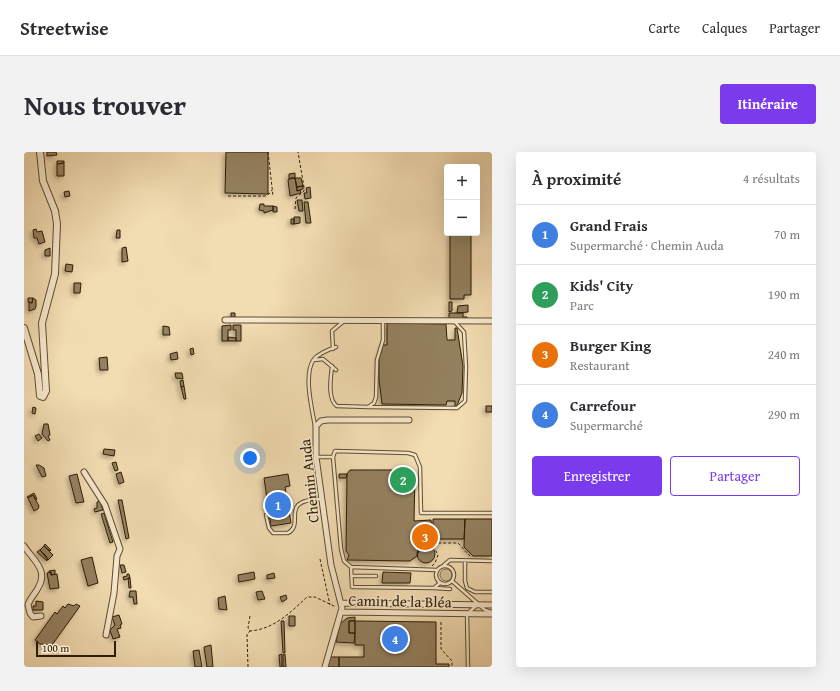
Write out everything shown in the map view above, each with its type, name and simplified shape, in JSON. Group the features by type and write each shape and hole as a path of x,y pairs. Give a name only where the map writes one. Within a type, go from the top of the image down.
{"street":[{"path":"24,328 38,374 40,396 43,397 46,391 42,323 55,274 57,224 55,211 44,181 40,152"},
{"path":"225,320 492,321"},
{"name":"Chemin Auda","path":"342,608 331,565 316,457 316,426 321,421 327,420 409,420"},
{"path":"84,472 105,505 120,549 117,556 114,594 106,635"},
{"path":"24,546 40,565 42,574 39,587 28,605 30,613 33,617 41,616"},
{"name":"Camin de la Bléa","path":"342,608 492,605"},
{"name":"Camin de la Bléa","path":"342,608 468,614 492,613"},
{"name":"Camin de la Bléa","path":"325,667 342,608"}],"lane":[{"path":"316,426 309,373 314,360 334,348 332,331 344,321"},
{"path":"368,407 374,403 376,398 377,360 380,344 383,340 384,321"},
{"path":"332,366 332,399 334,404 337,406 457,408 465,401 466,367 464,332 454,321"},
{"path":"314,360 322,359 336,370"},
{"path":"438,570 351,567 344,561 341,549 333,457 335,451 408,453 415,455 420,467 421,513 492,514"},
{"path":"316,457 333,457"},
{"path":"278,511 270,512 266,515 269,528 273,533 288,533 293,529 295,509 298,504 306,500 322,499"},
{"path":"444,565 449,566 453,570 454,576 452,581 447,584 440,582 436,575 438,570 444,565 450,560 492,561"},
{"path":"465,561 465,581 467,588 475,592 492,592"},
{"path":"351,567 352,587 450,589"},
{"path":"352,576 376,576"},
{"path":"452,581 478,605 492,613"},
{"path":"434,588 440,582"},
{"path":"468,667 468,614 478,605"}],"path":[{"path":"268,152 273,196"},
{"path":"295,209 296,198 304,191 298,152"},
{"path":"228,196 265,196 272,190"},
{"path":"431,567 435,563 438,555 433,545 435,543 458,543 472,558"},
{"path":"320,558 330,605"},
{"path":"250,631 263,630 272,626 307,597 315,597 330,605 342,608"},
{"path":"248,667 247,634 250,631 248,628 250,616"},
{"path":"441,622 442,649 452,662 452,667"}],"shaded area":[{"path":"448,569 451,570 451,580 444,581 441,580 440,573 441,570"}],"building":[{"path":"47,152 56,152 57,155 47,156"},
{"path":"226,152 268,152 268,194 225,193"},
{"path":"57,161 64,161 64,163 57,164"},
{"path":"64,163 64,176 57,176 57,164"},
{"path":"295,173 295,178 289,179 289,174"},
{"path":"295,178 297,191 300,190 301,193 290,196 288,180"},
{"path":"295,178 301,178 303,186 297,187"},
{"path":"303,186 303,189 297,191 297,187"},
{"path":"310,187 311,198 305,199 304,193 307,193 306,188"},
{"path":"69,191 70,196 65,197 64,192"},
{"path":"297,200 302,200 303,211 299,211"},
{"path":"304,202 308,202 311,223 306,223"},
{"path":"260,204 264,204 264,206 273,206 273,210 264,213 264,211 259,210"},
{"path":"273,206 277,207 277,212 273,212"},
{"path":"294,217 300,217 300,223 294,224"},
{"path":"291,219 294,219 294,224 291,224"},
{"path":"36,229 37,232 42,231 45,242 39,244 37,238 34,238 33,230"},
{"path":"117,230 120,230 120,238 116,238"},
{"path":"450,236 471,236 471,295 464,295 464,299 450,299"},
{"path":"126,247 128,261 122,262 122,248"},
{"path":"50,248 50,256 45,256 45,250"},
{"path":"66,264 73,265 72,272 65,271"},
{"path":"74,283 81,283 80,293 74,293"},
{"path":"28,298 33,298 32,303 28,302"},
{"path":"33,298 36,300 36,306 35,309 29,311 29,302 32,303"},
{"path":"449,302 452,302 452,311 449,312"},
{"path":"468,305 468,312 457,313 458,306"},
{"path":"231,313 235,313 235,317 231,317"},
{"path":"449,313 463,313 463,317 467,317 467,319 449,319"},
{"path":"387,323 446,324 447,340 455,340 455,328 457,328 463,366 462,393 456,408 455,401 447,401 446,405 382,404 379,379 379,359 383,345 387,345"},
{"path":"231,325 231,330 228,330 228,341 222,341 222,326"},
{"path":"233,325 241,325 241,341 236,341 236,330 233,330"},
{"path":"163,326 169,327 170,335 163,335"},
{"path":"228,337 236,338 236,341 228,341"},
{"path":"193,348 194,354 191,355 190,349"},
{"path":"177,352 178,359 171,360 170,354"},
{"path":"107,357 108,370 100,370 99,358"},
{"path":"175,373 182,373 183,379 176,378"},
{"path":"183,380 184,386 181,387 180,381"},
{"path":"184,386 186,399 184,399 181,387"},
{"path":"486,406 492,406 492,412 486,412"},
{"path":"33,407 36,408 35,414 32,413"},
{"path":"44,424 48,424 50,435 48,436 50,440 48,441 42,434"},
{"path":"39,434 42,438 38,441 35,436"},
{"path":"104,449 115,450 114,456 103,454"},
{"path":"116,462 118,470 115,471 112,463"},
{"path":"36,465 44,468 46,476 42,477"},
{"path":"350,470 411,470 415,474 414,521 431,520 433,539 420,548 417,556 410,561 347,560 349,555 346,551 347,474"},
{"path":"121,472 124,482 119,484 116,474"},
{"path":"77,474 84,502 76,503 69,476"},
{"path":"288,474 290,486 285,487 291,523 271,526 264,478"},
{"path":"339,474 347,474 346,478 339,478"},
{"path":"34,493 37,499 36,500 33,495 28,498 27,497"},
{"path":"33,495 39,506 38,509 34,511 28,498"},
{"path":"118,500 122,500 129,538 126,539"},
{"path":"100,501 103,510 95,512 94,509 97,508 97,502"},
{"path":"104,513 113,542 110,543 101,514"},
{"path":"433,519 465,519 464,539 433,539"},
{"path":"465,519 492,519 492,556 473,556 464,547"},
{"path":"45,544 51,550 50,551 44,546"},
{"path":"426,545 432,548 435,554 432,560 426,563 420,560 417,554 420,548"},
{"path":"44,546 53,555 48,560 40,550"},
{"path":"40,550 47,557 47,561 37,552"},
{"path":"92,557 98,583 88,586 81,560"},
{"path":"120,565 124,565 126,572 122,573"},
{"path":"55,570 55,574 51,575 51,572 49,571"},
{"path":"51,572 51,575 57,574 59,588 50,589 47,573"},
{"path":"254,572 255,579 239,582 238,575"},
{"path":"383,572 411,573 410,583 382,583"},
{"path":"274,573 275,578 267,579 267,575"},
{"path":"127,574 129,574 130,578 124,580 123,577 127,576"},
{"path":"128,578 130,578 131,588 129,588"},
{"path":"130,591 136,591 137,604 134,604 133,597 129,597"},
{"path":"262,591 265,599 258,600 256,592"},
{"path":"286,595 287,599 282,602 280,597"},
{"path":"225,596 227,610 219,609 218,598"},
{"path":"36,601 43,602 43,610 33,610 33,606 36,606"},
{"path":"68,604 74,606 76,604 80,606 52,645 40,644 35,640 55,612 57,614 63,606 65,608"},
{"path":"119,615 122,624 120,625 121,628 117,629 120,637 113,639 110,630 115,625 112,617"},
{"path":"289,616 295,616 295,626 289,626"},
{"path":"355,617 355,621 349,621 349,633 355,633 354,643 336,642 340,624 347,618"},
{"path":"281,621 284,621 285,653 283,653"},
{"path":"349,621 355,621 355,633 349,633"},
{"path":"355,621 436,622 436,664 449,664 449,667 339,667 339,657 364,657 364,645 355,645"},
{"path":"211,645 213,667 207,667 204,647"},
{"path":"199,650 202,667 195,667 193,651"},
{"path":"282,654 282,667 280,667 279,655"},
{"path":"285,654 286,667 283,667 283,655"},
{"path":"329,657 339,657 339,667 328,667"}],"place":[{"name":"Kids' City","path":"403,480"},
{"name":"Grand Frais","path":"278,505"},
{"name":"Burger King","path":"425,537"},
{"name":"Carrefour","path":"395,639"}]}
